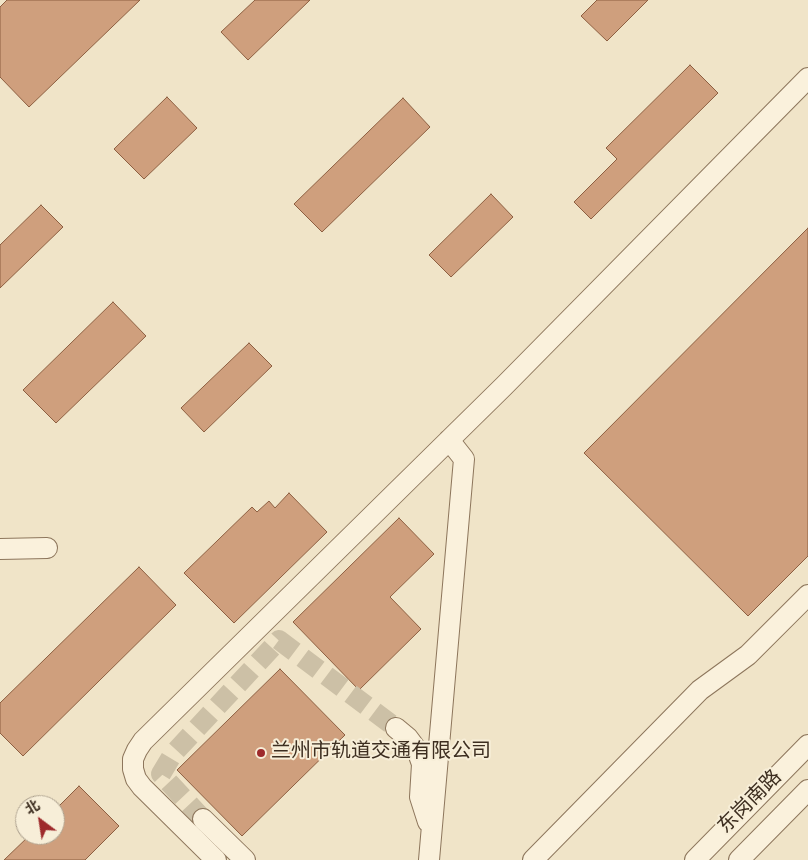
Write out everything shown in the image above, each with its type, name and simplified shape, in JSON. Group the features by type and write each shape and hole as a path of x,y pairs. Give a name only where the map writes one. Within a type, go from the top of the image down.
{"street":[{"path":"216,860 136,779 133,759 137,750 449,440 808,78"},
{"path":"429,860 464,460 449,440"},
{"path":"0,549 47,548"},
{"path":"532,860 700,690 748,655 808,596"},
{"path":"396,728 408,738 422,764 420,797 431,833"},
{"name":"东岗南路","path":"695,860 808,745"},
{"name":"东岗南路","path":"739,860 808,790"},
{"path":"203,819 244,860"}],"building":[{"path":"7,0 140,0 29,107 0,77 0,7"},
{"path":"255,0 310,0 248,60 221,32"},
{"path":"597,0 648,0 607,41 581,16"},
{"path":"690,65 718,93 591,219 574,202 617,159 606,148"},
{"path":"167,97 197,128 144,179 114,149"},
{"path":"403,98 430,127 322,232 294,204"},
{"path":"491,194 513,217 451,277 429,255"},
{"path":"41,205 63,227 0,288 0,245"},
{"path":"808,228 808,556 748,616 584,453"},
{"path":"113,302 146,336 56,423 23,390"},
{"path":"249,343 272,366 204,432 181,408"},
{"path":"289,493 327,532 234,623 184,573 252,507 257,512 269,501 275,508"},
{"path":"399,518 434,554 390,597 421,629 359,690 293,622"},
{"path":"139,567 176,605 23,756 0,733 0,703"},
{"name":"兰州市轨道交通有限公司","path":"280,669 345,735 242,836 177,770"},
{"path":"79,786 119,826 85,860 4,860 20,845 65,845 65,800"}],"tunnel":[{"path":"203,819 161,774 173,754 279,640 396,728"}],"place":[{"name":"兰州市轨道交通有限公司","path":"261,753"}]}
